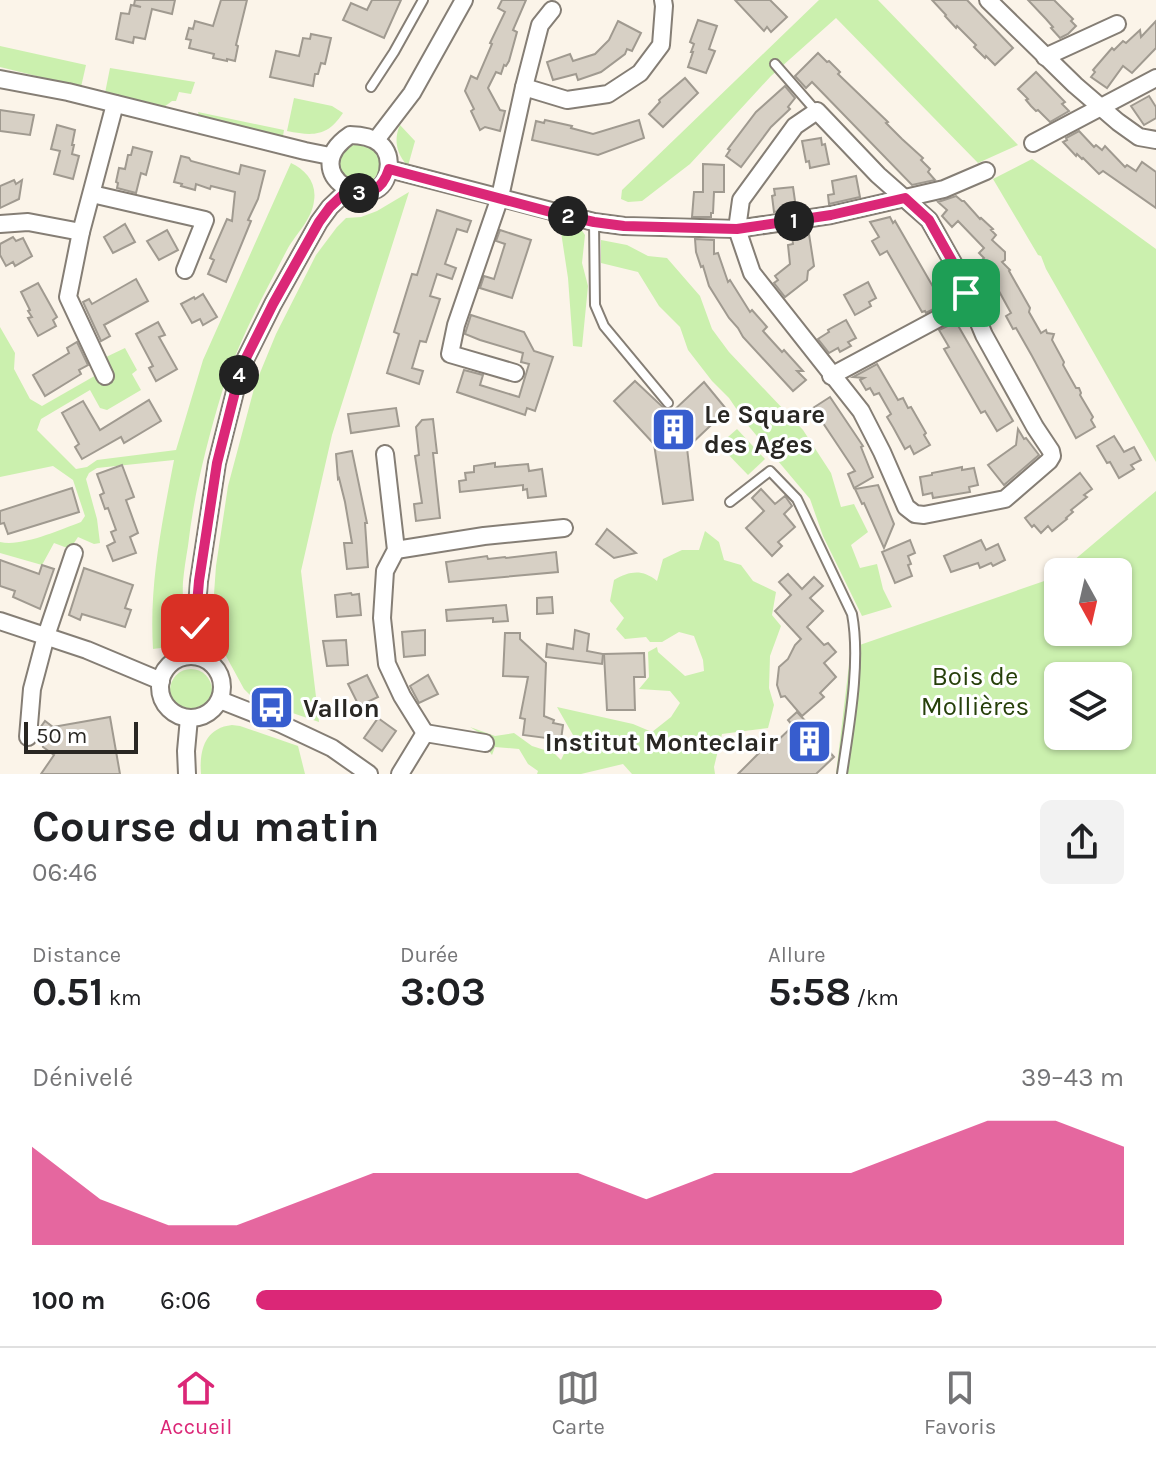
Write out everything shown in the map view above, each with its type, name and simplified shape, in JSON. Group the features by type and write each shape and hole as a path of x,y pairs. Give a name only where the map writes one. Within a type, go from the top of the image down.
{"street":[{"path":"376,140 412,93 464,0"},
{"path":"524,87 567,100 608,94 640,73 661,45 663,0"},
{"path":"988,0 1102,108 1139,137 1156,140"},
{"path":"515,373 450,354 456,325 500,197 540,25 555,3"},
{"path":"1045,57 1117,24"},
{"path":"1033,143 1156,78"},
{"path":"0,79 68,92 330,156"},
{"path":"105,376 68,297 81,232 115,104"},
{"path":"817,111 878,175 929,220 956,268 984,335 1051,451 1049,461 1005,499 924,515 915,514 906,507 861,411 752,273 737,229 741,200 795,126 817,111"},
{"path":"350,135 366,135 376,140 385,149 389,169 385,181 374,190 361,193 348,190 336,181 330,156 339,142 350,135"},
{"path":"389,169 594,222 624,226 737,229 831,215 944,189 986,171"},
{"path":"193,656 199,581 217,463 241,368 319,222 348,190"},
{"path":"92,194 205,220 185,270"},
{"path":"0,224 36,223 81,232"},
{"path":"831,376 969,302"},
{"path":"385,454 396,550 385,571 382,618 387,664 425,733 485,743"},
{"path":"396,550 484,536 564,528"},
{"path":"28,737 32,689 74,553"},
{"path":"0,621 134,668 161,681"},
{"path":"193,656 211,662 218,670 223,689 220,700 209,713 189,718 168,708 160,691 164,672 170,664 182,657 193,656"},
{"path":"220,700 332,748 369,774"},
{"path":"187,774 189,718"},
{"path":"400,774 425,733"}],"lane":[{"path":"371,87 423,0"},
{"path":"775,64 817,111"},
{"path":"594,222 595,305 604,326 668,403"},
{"path":"730,502 770,471 797,499 852,614 855,669 842,774"}],"green space":[{"path":"819,0 878,0 1018,145 978,163 836,18 771,76 690,164 642,201 621,199 622,190"},
{"path":"0,46 86,65 81,87 0,67"},
{"path":"110,68 195,82 191,94 179,92 176,101 164,107 105,93"},
{"path":"294,98 332,106 343,113 331,127 319,133 287,131"},
{"path":"198,112 284,130 283,136 199,116"},
{"path":"400,125 415,141 408,166 397,147"},
{"path":"360,144 374,150 380,164 374,178 360,184 346,178 340,164 346,150"},
{"path":"1032,159 1156,249 1156,462 1041,256 993,179"},
{"path":"291,163 306,173 312,183 313,208 288,248 228,373 206,449 194,507 183,578 181,631 171,645 153,649 155,577 174,460 97,468 89,473 86,479 100,543 94,544 78,537 70,549 54,543 42,565 0,553 0,542 40,537 81,522 85,516 73,480 53,466 0,477 0,327 15,353 14,369 30,399 42,406 98,374 101,381 113,375 104,358 125,348 137,370 132,374 141,390 107,410 100,408 90,390 41,419 37,430 76,469 87,467 97,460 176,450 203,360"},
{"path":"409,192 332,435 301,571 319,722 266,704 250,695 211,636 216,566 228,486 255,385 276,334 316,255 346,218 377,211"},
{"path":"579,226 585,235 582,263 588,286 582,347 573,346 561,232"},
{"path":"601,240 627,245 648,256 667,258 700,296 712,329 729,352 803,430 831,473 841,507 854,504 868,532 851,545 860,568 877,564 883,589 892,607 862,616 823,536 810,499 688,350 680,327 659,306 638,272 601,263"},
{"path":"737,429 765,459 748,475 719,445"},
{"name":"Bois de Mollières","path":"1156,491 1156,774 836,774 851,648 1044,581 1044,646 1132,646 1132,558 1077,558"},
{"path":"705,531 719,542 724,560 741,565 753,581 776,592 772,615 781,626 770,656 769,688 774,705 768,728 722,734 715,774 632,774 623,764 581,774 537,774 538,771 528,764 519,749 495,747 492,755 488,738 470,727 495,736 514,733 532,746 554,753 561,760 573,735 557,707 633,724 652,732 671,717 680,703 670,691 639,689 649,677 648,652 657,647 658,652 685,676 704,671 694,636 679,632 662,642 650,642 646,637 625,639 616,629 624,618 610,601 614,580 636,573 657,581 663,559 682,550 699,550"},
{"path":"191,669 206,675 212,690 206,705 191,711 176,705 170,690 176,675"},
{"path":"232,725 298,746 305,774 201,774 201,757 210,735"}],"building":[{"path":"135,0 175,0 172,14 152,9 145,39 134,37 133,43 116,39 121,13 129,14 131,5 141,7 134,5"},
{"path":"221,0 247,0 235,61 213,58 214,54 189,48 191,40 186,39 195,21 213,26"},
{"path":"372,0 401,0 384,38 343,20 351,3 367,10"},
{"path":"502,0 526,0 513,30 517,32 509,61 501,74 496,72 488,88 500,110 505,111 500,131 485,127 480,130 465,91 471,76 477,79 492,44 505,12 498,8"},
{"path":"735,0 770,0 787,17 771,32 767,27 764,31"},
{"path":"932,0 967,0 1013,48 995,65 974,47 976,45 956,28"},
{"path":"1028,0 1054,0 1076,26 1060,38"},
{"path":"698,20 717,26 709,49 715,51 706,73 688,67 694,44 690,42"},
{"path":"618,21 641,33 632,51 627,49 625,54 601,72 578,80 576,74 553,80 547,62 570,54 573,61 595,54 609,40"},
{"path":"1156,21 1156,48 1132,73 1123,66 1107,88 1091,77 1095,72 1093,70 1112,48 1114,50 1123,41 1126,43 1140,30 1141,37"},
{"path":"311,34 331,38 325,64 321,63 318,74 315,74 313,86 270,77 276,51 299,56 303,38 310,39"},
{"path":"818,53 923,158 921,160 935,180 912,185 812,82 806,88 795,76"},
{"path":"1036,72 1065,102 1062,104 1069,111 1050,122 1031,106 1018,89"},
{"path":"685,78 698,93 663,127 649,114 659,100"},
{"path":"785,86 795,98 788,107 790,109 771,127 741,167 726,156 728,149 756,112"},
{"path":"1149,96 1156,107 1156,118 1144,125 1131,106"},
{"path":"0,110 34,115 30,135 0,131"},
{"path":"545,120 593,134 639,120 644,138 598,155 532,140 536,121 544,123"},
{"path":"57,125 75,130 72,154 79,156 73,179 54,174 60,151 51,149"},
{"path":"1079,131 1094,147 1096,145 1102,150 1105,146 1125,167 1127,165 1136,171 1142,162 1156,172 1156,208 1103,171 1099,174 1083,158 1076,156 1063,142"},
{"path":"821,138 829,164 810,168 802,141"},
{"path":"133,147 152,152 146,175 141,173 136,193 117,188 116,182 119,168 125,169"},
{"path":"181,156 239,174 241,165 265,171 258,199 248,220 251,221 226,282 208,274 214,260 210,258 227,219 232,221 235,192 196,184 195,190 174,182"},
{"path":"703,164 724,165 724,192 714,192 711,217 692,217 694,192 703,192"},
{"path":"856,176 860,197 829,204 828,195 834,194 832,181"},
{"path":"14,180 16,184 22,180 19,199 0,208 0,186"},
{"path":"793,187 796,208 774,212 774,189"},
{"path":"956,196 993,229 996,235 992,240 1005,252 1002,262 1010,270 1041,333 1046,330 1054,334 1052,340 1063,365 1093,417 1091,420 1095,427 1076,438 1016,328 1013,329 1006,316 1011,313 990,275 978,264 984,258 979,253 984,248 958,221 952,227 942,216 947,210 938,202"},
{"path":"437,210 471,221 467,232 457,229 445,264 456,268 452,279 437,274 430,296 440,299 426,342 420,341 412,368 423,371 419,384 387,373 399,334 394,332 412,274 417,275"},
{"path":"890,217 943,304 926,313 922,312 887,251 880,255 872,241 879,237 870,222"},
{"path":"125,224 135,242 113,253 104,237"},
{"path":"167,230 178,250 159,260 147,241"},
{"path":"500,230 531,240 512,298 480,288 484,276 494,279 505,244 496,241"},
{"path":"809,234 814,266 808,271 807,280 785,297 774,283 778,280 775,276 790,264 788,245 793,244 792,236"},
{"path":"13,237 16,241 23,238 32,256 15,266 13,262 6,266 0,255 0,244"},
{"path":"695,239 714,240 714,254 718,253 728,282 730,280 750,312 752,310 767,327 763,331 803,371 797,371 806,380 793,391 729,318 709,286 696,252"},
{"path":"136,279 148,301 104,325 110,336 101,341 83,302 89,299 92,304"},
{"path":"868,282 876,298 869,302 871,306 855,315 844,295"},
{"path":"38,283 57,317 53,320 56,326 38,336 28,318 32,317 21,292"},
{"path":"203,294 217,317 203,325 200,319 192,323 181,304"},
{"path":"471,315 524,332 534,351 553,357 535,411 527,408 525,415 457,392 464,370 483,375 480,385 519,397 529,364 521,362 523,353 465,334"},
{"path":"846,320 856,338 848,342 851,346 829,353 818,339"},
{"path":"158,322 165,335 159,337 177,369 156,381 149,368 153,366 136,334"},
{"path":"956,322 1013,421 997,431 985,411 981,413 944,349 949,347 939,330"},
{"path":"77,342 88,365 79,370 81,374 45,396 33,375 69,353 67,348"},
{"path":"877,364 898,400 903,398 908,408 911,407 926,433 924,435 930,445 914,454 910,446 905,449 887,417 891,414 879,393 874,395 870,388 866,390 860,380 864,378 853,377"},
{"name":"Le Square des Ages","path":"635,381 670,414 704,382 727,410 687,448 693,500 663,504 654,444 614,401"},
{"path":"830,397 863,446 873,477 854,488 848,474 855,471 813,408"},
{"path":"149,400 161,421 124,443 121,437 82,459 75,447 79,444 62,413 83,401 100,430"},
{"path":"396,408 399,426 351,433 348,414"},
{"path":"433,419 440,518 416,521 414,504 422,503 415,456 419,455 416,427 422,420"},
{"path":"1018,429 1039,455 1004,485 988,465 1016,445"},
{"path":"1114,436 1124,452 1134,447 1141,460 1131,465 1134,469 1119,478 1097,446"},
{"path":"352,451 367,523 368,567 347,569 344,543 352,543 338,479 336,454"},
{"path":"495,463 495,467 528,464 529,471 542,469 546,496 528,498 523,485 460,492 459,481 466,480 465,473 474,472 474,466"},
{"path":"122,465 134,497 126,500 138,533 130,537 136,553 113,561 107,546 115,542 111,532 116,530 100,495 104,493 97,474"},
{"path":"962,467 962,470 974,468 978,485 969,487 970,492 933,498 932,493 923,495 920,477"},
{"path":"1080,473 1092,489 1084,495 1087,497 1052,531 1048,526 1041,533 1034,525 1032,527 1025,518"},
{"path":"878,485 894,524 884,548 855,489"},
{"path":"72,488 79,512 8,534 4,523 0,524 0,511"},
{"path":"761,489 775,504 785,496 792,506 784,514 795,527 778,542 782,546 772,556 746,528 764,511 752,498"},
{"path":"607,529 636,553 614,558 596,544"},
{"path":"910,540 915,553 908,556 912,576 895,583 882,552"},
{"path":"981,540 986,550 998,544 1005,560 993,566 991,563 980,568 978,563 951,572 944,556"},
{"path":"556,552 558,572 449,582 446,562"},
{"path":"0,560 39,574 42,565 54,569 40,609 13,597 15,591 0,586"},
{"path":"84,568 133,585 125,608 131,610 125,627 82,614 80,620 69,615"},
{"path":"788,574 802,589 814,577 823,586 810,598 823,611 807,627 824,645 828,643 836,652 824,663 836,677 820,693 824,697 802,716 785,696 781,697 777,685 779,667 801,639 775,611 791,595 779,582"},
{"path":"359,594 361,615 337,617 335,595"},
{"path":"552,597 553,613 537,614 537,598"},
{"path":"506,605 508,621 493,622 493,618 447,621 446,610"},
{"path":"425,630 425,655 404,657 402,632"},
{"path":"575,630 589,634 587,651 603,654 602,664 546,657 547,644 573,649"},
{"path":"505,633 520,633 520,639 546,663 544,716 554,720 553,723 563,725 561,740 523,735 525,719 520,718 528,677 503,676"},
{"path":"346,640 348,665 327,666 323,641"},
{"path":"644,653 645,677 634,677 635,710 607,710 604,654"},
{"path":"367,675 378,697 359,706 348,684"},
{"path":"428,675 438,694 419,703 410,686"},
{"name":"Institut Monteclair","path":"797,712 834,757 816,774 738,774 771,741 774,744 793,726 788,720"},
{"path":"110,717 120,774 41,774 54,755 43,747 40,728 45,721 53,727"},
{"path":"378,718 396,731 382,751 364,738"}],"place":[{"name":"Le Square des Ages","path":"673,429"},
{"name":"Vallon","path":"272,708"},
{"name":"Institut Monteclair","path":"809,742"}],"route":[{"path":"195,628 217,463 241,368 273,304 330,207 348,190 361,193 374,190 385,181 389,169 558,214 624,226 737,229 831,215 905,198 929,220 966,293"}]}
